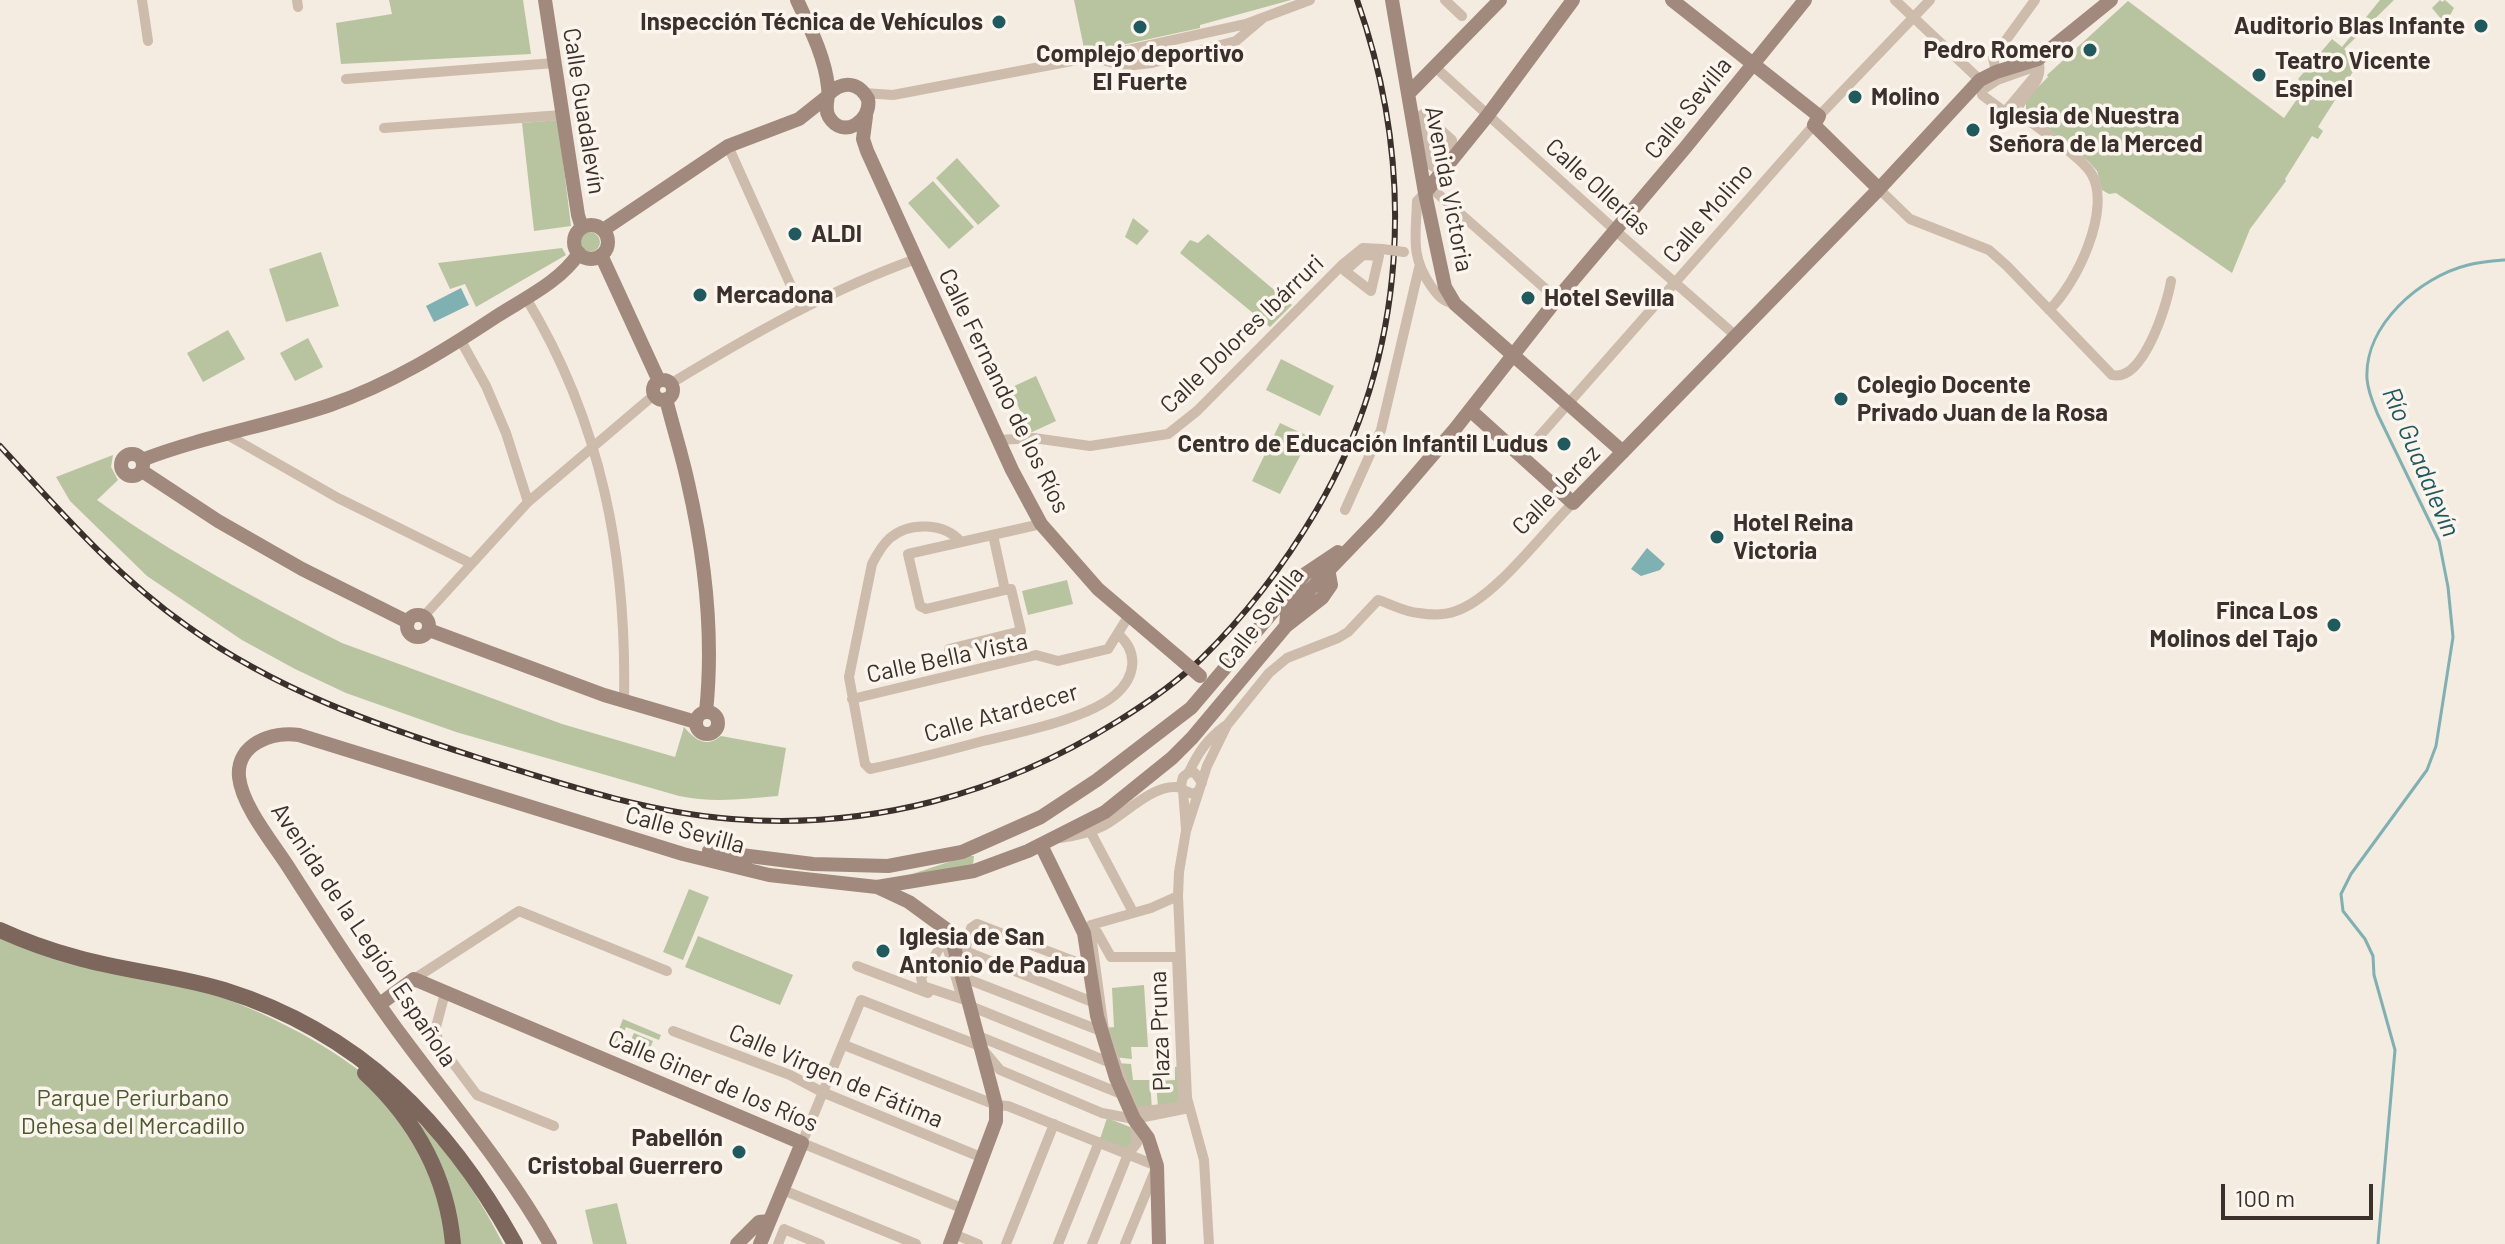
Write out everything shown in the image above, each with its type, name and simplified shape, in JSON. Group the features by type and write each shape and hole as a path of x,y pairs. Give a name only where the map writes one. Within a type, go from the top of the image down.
{"main road":[{"name":"Calle Guadalevín","path":"545,0 582,228"},
{"path":"797,0 821,54 839,78 859,89 867,112 854,126 799,119"},
{"path":"1408,94 1500,0"},
{"path":"1428,190 1573,0"},
{"name":"Calle Sevilla","path":"600,827 631,839 769,875 877,887 974,871 1048,842 1105,812 1172,758 1203,726 1286,626 1327,591 1331,577 1326,571 1360,539 1470,410 1557,299 1805,0"},
{"path":"1677,1 1817,120 1879,189"},
{"path":"1981,87 1996,72 2038,59 2105,2"},
{"name":"Avenida Victoria","path":"1391,4 1428,190 1438,287 1623,452"},
{"path":"821,54 828,115 838,125"},
{"path":"603,230 728,146 799,119 836,87 859,89"},
{"name":"Calle Jerez","path":"1573,503 1981,87"},
{"name":"Calle Fernando de los Ríos","path":"867,112 863,139 867,151 998,440 1041,524 1098,589 1206,681"},
{"name":"Calle Fernando de los Ríos","path":"838,125 867,151"},
{"path":"579,253 567,268 461,341 364,392 304,413 186,443 142,466 218,521 302,569 408,622 408,631 417,637 424,636 427,623 624,701 701,717 706,608 702,561 689,486 662,390 601,255 608,240 603,230 594,225 582,228 575,236 574,244 579,253 587,258 601,255"},
{"path":"1470,410 1573,503"},
{"name":"Calle Sevilla","path":"600,827 717,853 813,864 888,866 965,850 1041,817 1176,721 1206,681 1311,568 1360,539"},
{"path":"1303,577 1314,568 1326,571"},
{"name":"Avenida de la Legión Española","path":"550,1244 510,1178 399,1033 322,920 246,801 239,769 241,759 251,747 275,735 299,735 600,827"},
{"path":"996,837 989,845 991,855 994,859 1004,860"},
{"path":"1048,842 1084,933 1095,1003 1111,1063 1124,1095 1148,1138 1157,1166 1156,1244"},
{"path":"965,850 977,854 979,865 974,871"},
{"path":"913,862 897,876 901,894 950,932 960,953 968,1005 996,1105 996,1121 952,1239"},
{"path":"877,887 909,902"},
{"path":"0,930 76,958 222,990 290,1016 333,1040 387,1078 422,1111 477,1181 515,1244"},
{"path":"380,1004 414,979"},
{"name":"Calle Giner de los Ríos","path":"414,979 802,1143"},
{"path":"333,1040 408,1119 427,1150 451,1217 453,1244"},
{"path":"760,1244 802,1143"},
{"path":"737,1244 759,1222 769,1221"}],"street":[{"path":"142,0 148,41"},
{"path":"859,89 893,95 1078,59 1246,24 1310,0"},
{"path":"1445,0 1462,16"},
{"path":"1895,0 1914,17 1981,87 2005,112 2035,76 2035,71 2031,68 1997,80 1982,90 1981,87"},
{"name":"Calle Molino","path":"1522,456 1817,120 1930,0"},
{"path":"1996,72 1993,58 2035,0"},
{"path":"1078,59 1103,59 1125,66 1152,63 1236,41 1247,35 1266,15"},
{"path":"2038,59 2037,83 2023,97 2018,108 2024,117 2091,172 2097,195 2093,232 2085,255 2071,282 2049,310"},
{"path":"346,79 554,63"},
{"name":"Calle Ollerías","path":"1435,67 1736,336"},
{"path":"867,112 893,95"},
{"path":"1423,114 1452,140 1452,145 1434,167 1429,164 1419,117 1423,114"},
{"path":"384,128 562,115"},
{"path":"728,146 801,308"},
{"path":"1879,189 1919,224 1989,250 2106,371 2120,377 2131,369 2149,345 2168,300 2171,281"},
{"path":"1438,287 1409,253 1417,201 1428,190 1557,299"},
{"name":"Calle Dolores Ibárruri","path":"998,440 1034,438 1090,446 1168,434 1197,411 1342,265 1363,248 1409,253"},
{"path":"427,623 470,563 528,502 662,390 801,308 858,281 916,259"},
{"path":"1345,510 1381,430 1419,268"},
{"path":"526,298 565,370 593,445 611,517 620,570 624,625 624,701"},
{"path":"461,341 486,386 506,433 528,502"},
{"path":"224,433 338,498 470,563"},
{"name":"Calle Jerez","path":"1189,772 1206,743 1227,725 1269,673 1287,658 1348,632 1378,600 1416,613 1432,614 1454,612 1476,602 1573,503"},
{"path":"949,649 1021,631 1011,589 923,608 908,554 1041,524"},
{"path":"852,699 849,677 852,659 872,564 879,551 898,532 924,527 942,527 961,542"},
{"path":"993,535 1005,590"},
{"name":"Calle Bella Vista","path":"852,699 1036,655 1058,661 1108,649 1128,617"},
{"name":"Calle Atardecer","path":"852,699 865,764 870,769 1021,732 1093,708 1114,696 1130,679 1134,663 1129,643 1118,634"},
{"name":"Calle Jerez","path":"1186,831 1207,766 1227,725"},
{"path":"1048,842 1090,831 1161,790 1174,786 1183,789 1193,794 1201,787 1198,774 1189,772 1181,781 1183,789 1186,831 1178,896 1189,1108 1204,1160 1209,1244"},
{"path":"1161,790 1172,793 1183,805"},
{"path":"1090,831 1133,912"},
{"path":"1084,933 1091,925 1178,896"},
{"path":"414,979 519,911 667,971"},
{"path":"1089,967 977,924 971,928 960,953 1095,1003"},
{"name":"Plaza Pruna","path":"1097,932 1111,957 1177,957 1183,1102 1181,1107 1135,1116 1119,1077 1101,1016 1091,935 1097,932"},
{"path":"968,1005 945,939 921,978 923,986 968,1005 1111,1063"},
{"path":"857,966 968,1005"},
{"path":"962,977 1101,1031"},
{"path":"445,993 436,1027 438,1043 477,1095 554,1126"},
{"path":"802,1143 861,1000 1015,1051 1124,1095"},
{"name":"Calle Virgen de Fátima","path":"673,1031 790,1075 822,1092 983,1158"},
{"path":"979,1041 1000,1070 1102,1113 1135,1116 1189,1108"},
{"path":"844,1045 1157,1166 1128,1244"},
{"path":"1092,1244 1128,1154 1137,1143 1135,1116"},
{"path":"1006,1244 1054,1124"},
{"path":"1058,1244 1099,1142"},
{"name":"Calle Giner de los Ríos","path":"802,1143 964,1209"},
{"path":"1128,1244 1153,1188 1156,1244"},
{"path":"783,1190 916,1244"},
{"path":"778,1244 784,1229 820,1244"},
{"path":"952,1239 978,1244"}],"green space":[{"path":"389,0 523,0 531,54 341,64 336,23 392,14"},
{"name":"Complejo deportivo El Fuerte","path":"1074,0 1291,0 1200,25 1200,28 1085,53"},
{"path":"2380,0 2394,0 2344,49 2357,63 2354,70 2318,127 2323,131 2318,139 2312,136 2286,181 2250,229 2232,273 2116,193 2109,194 2102,190 2097,171 2088,161 2026,111 2026,99 2047,75 2128,1 2284,118 2306,86 2298,79 2332,39 2342,47"},
{"path":"2440,0 2445,0 2454,8 2447,26 2432,8"},
{"path":"558,120 571,226 534,231 522,123"},
{"path":"957,158 1000,206 978,225 936,178"},
{"path":"933,181 974,227 949,249 908,203"},
{"path":"1133,218 1149,231 1137,245 1125,237"},
{"path":"586,232 594,232 600,242 594,252 586,252 580,246 580,238"},
{"path":"1208,234 1292,305 1270,327 1180,253 1190,240 1198,243"},
{"path":"562,248 566,255 476,307 465,284 450,289 438,263"},
{"path":"321,252 339,306 286,322 269,269"},
{"path":"228,330 245,359 203,382 187,353"},
{"path":"308,338 323,367 295,381 280,353"},
{"path":"1281,359 1334,386 1320,416 1266,390"},
{"path":"1036,376 1056,421 1030,433 1010,388"},
{"path":"1280,423 1310,437 1280,494 1252,481"},
{"path":"113,455 111,467 118,480 97,500 186,558 342,643 562,724 675,757 684,727 696,739 705,742 721,736 786,748 778,796 716,800 679,796 456,732 346,693 295,669 242,640 147,576 70,501 56,477"},
{"path":"1067,580 1073,604 1028,615 1022,591"},
{"path":"974,856 973,865 909,875"},
{"path":"689,889 709,897 683,960 663,952"},
{"name":"Parque Periurbano Dehesa del Mercadillo","path":"0,934 152,974 211,993 282,1023 322,1046 360,1071 426,1130 455,1165 503,1244 0,1244"},
{"path":"698,936 793,975 780,1005 685,967"},
{"path":"1144,985 1148,1047 1131,1047 1132,1059 1113,1057 1105,1028 1114,1027 1112,988"},
{"path":"623,1019 661,1035 659,1040 626,1027 618,1046 613,1044"},
{"path":"634,1033 653,1041 648,1053 629,1044"},
{"path":"1116,1063 1131,1064 1133,1080 1150,1080 1152,1110 1138,1112"},
{"path":"1175,1067 1180,1067 1181,1102 1158,1108 1156,1081 1175,1080"},
{"path":"1107,1118 1130,1127 1134,1135 1131,1147 1124,1149 1100,1139"},
{"path":"617,1203 627,1244 593,1244 585,1210"}],"water":[{"path":"461,288 469,305 434,322 426,306"},
{"path":"1647,548 1665,564 1660,570 1641,576 1631,569"}],"waterway":[{"name":"Río Guadalevín","path":"2378,1244 2395,1050 2374,975 2373,956 2365,939 2343,911 2341,894 2351,874 2427,770 2436,746 2453,637 2439,541 2378,415 2368,388 2369,359 2385,322 2414,292 2450,271 2505,260"}],"railway":[{"path":"0,446 112,564 187,626 221,649 291,687 402,732 604,796 667,810 732,819 834,819 933,802 981,787 1073,747 1140,707 1191,668 1249,607 1291,551 1347,451 1370,389 1385,326 1394,261 1395,195 1389,130 1376,64 1357,0"}],"place":[{"name":"Inspección Técnica de Vehículos","path":"999,22"},
{"name":"Auditorio Blas Infante","path":"2481,26"},
{"name":"Complejo deportivo El Fuerte","path":"1140,27"},
{"name":"Pedro Romero","path":"2090,50"},
{"name":"Teatro Vicente Espinel","path":"2259,75"},
{"name":"Molino","path":"1855,97"},
{"name":"Iglesia de Nuestra Señora de la Merced","path":"1973,130"},
{"name":"ALDI","path":"795,234"},
{"name":"Mercadona","path":"700,295"},
{"name":"Hotel Sevilla","path":"1528,298"},
{"name":"Colegio Docente Privado Juan de la Rosa","path":"1841,399"},
{"name":"Centro de Educación Infantil Ludus","path":"1564,444"},
{"name":"Hotel Reina Victoria","path":"1717,537"},
{"name":"Finca Los Molinos del Tajo","path":"2334,625"},
{"name":"Iglesia de San Antonio de Padua","path":"883,951"},
{"name":"Pabellón Cristobal Guerrero","path":"739,1152"}]}
